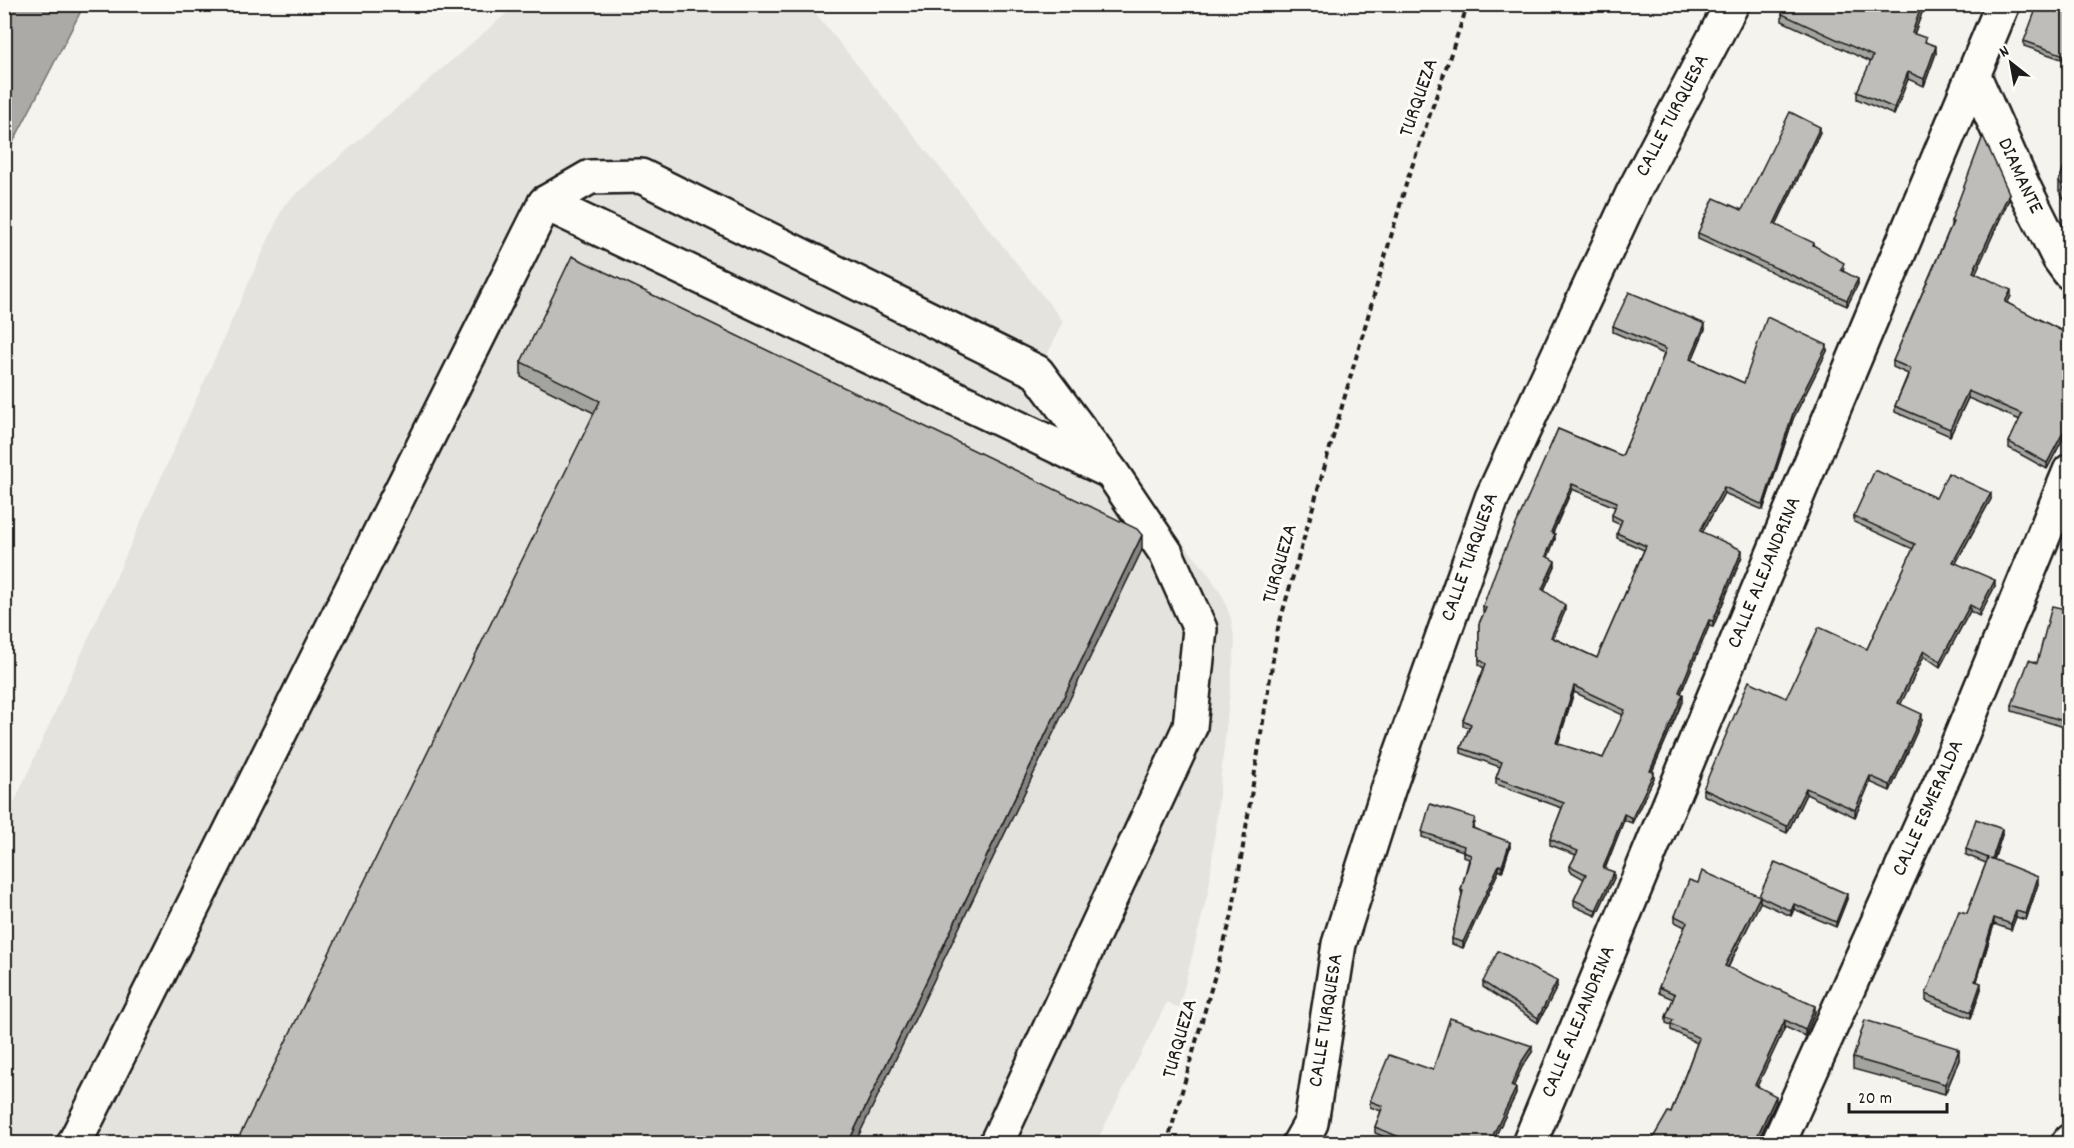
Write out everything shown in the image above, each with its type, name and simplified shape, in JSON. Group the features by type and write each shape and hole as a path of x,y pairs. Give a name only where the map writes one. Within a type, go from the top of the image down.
{"street":[{"name":"CALLE TURQUESA","path":"1299,1143 1311,1123 1339,944 1388,790 1492,498 1633,193 1732,4"},
{"name":"CALLE ALEJANDRINA","path":"1529,1143 1804,477 2003,4"},
{"name":"DIAMANTE","path":"1974,76 2022,184 2059,258 2070,273"},
{"path":"74,1143 545,203 590,177 642,176 1037,372 1112,473 1166,553 1200,629 1190,727 996,1143"},
{"path":"545,203 1112,473"},
{"name":"CALLE ESMERALDA","path":"1778,1143 1954,751 2070,471"}],"path":[{"name":"TURQUEZA","path":"1167,1143 1232,915 1278,628 1407,181 1468,4"}],"shaded area":[{"path":"4,5 84,5 5,158"},
{"path":"516,5 809,5 1063,321 1041,369 1210,576 1223,597 1231,619 1235,643 1209,888 1179,1008 1167,1002 1096,1143 5,1144 5,823 284,205"}],"building":[{"path":"1788,4 1922,4 1912,33 1926,38 1925,42 1936,46 1924,79 1908,72 1894,108 1857,92 1873,56 1782,14"},
{"path":"2038,4 2070,4 2070,57 2024,41"},
{"path":"1790,112 1820,127 1774,224 1814,243 1813,245 1844,263 1841,270 1858,279 1847,300 1698,233 1714,198 1742,210"},
{"path":"1983,136 2009,193 1973,272 2011,290 2005,302 2070,335 2070,419 2047,463 2009,442 2022,414 1968,391 1950,429 1895,406 1911,369 1893,361 1953,222 1951,221"},
{"path":"2070,154 2070,194 2059,181"},
{"path":"572,256 1137,529 1142,535 848,1143 236,1143 600,401 521,362"},
{"path":"1629,292 1705,324 1690,359 1744,383 1767,317 1827,345 1793,413 1763,505 1724,487 1700,531 1742,550 1713,621 1709,620 1679,692 1683,694 1650,771 1654,772 1632,818 1624,814 1603,868 1614,872 1596,910 1574,900 1586,874 1570,866 1578,851 1550,839 1564,803 1496,778 1502,762 1461,748 1471,724 1463,720 1486,664 1479,659 1479,624 1486,608 1483,606 1496,570 1558,429 1622,456 1654,383 1666,349 1613,326","holes":["1572,484 1617,502 1612,515 1622,520 1617,533 1646,546 1597,658 1551,637 1565,605 1542,589 1555,561 1546,556 1555,534 1551,532","1574,686 1625,710 1603,758 1556,743"]},
{"path":"1875,470 1936,498 1948,473 1991,493 1953,562 1995,580 1979,610 1970,605 1940,661 1924,650 1898,703 1922,714 1890,785 1870,776 1855,810 1806,788 1787,826 1703,789 1749,681 1786,698 1819,627 1867,649 1915,544 1854,516"},
{"path":"2052,606 2070,610 2070,687 2065,685 2070,693 2070,723 2012,705 2029,660 2037,663"},
{"path":"1430,804 1475,818 1472,828 1510,842 1502,866 1499,865 1463,942 1452,939 1463,891 1461,890 1471,855 1463,852 1464,846 1422,832"},
{"path":"1976,819 2002,829 1992,859 2038,877 2026,914 2016,911 2011,924 1994,918 1975,981 1981,983 1971,1012 1926,994 1959,911 1967,913 1988,858 1966,849"},
{"path":"1775,862 1847,894 1836,922 1794,904 1791,911 1759,896"},
{"path":"1702,871 1760,896 1725,966 1815,1006 1805,1030 1785,1020 1755,1085 1776,1096 1754,1143 1650,1143 1668,1112 1671,1113 1699,1038 1671,1024 1673,1020 1666,1017 1675,994 1659,987 1687,922 1675,916 1689,880 1698,883"},
{"path":"1498,951 1557,981 1538,1018 1483,982"},
{"path":"1450,1018 1532,1046 1522,1061 1511,1086 1516,1088 1489,1143 1414,1143 1375,1127 1383,1106 1370,1101 1389,1055 1433,1070"},
{"path":"1865,1020 1957,1048 1959,1050 1945,1084 1853,1058"}]}
